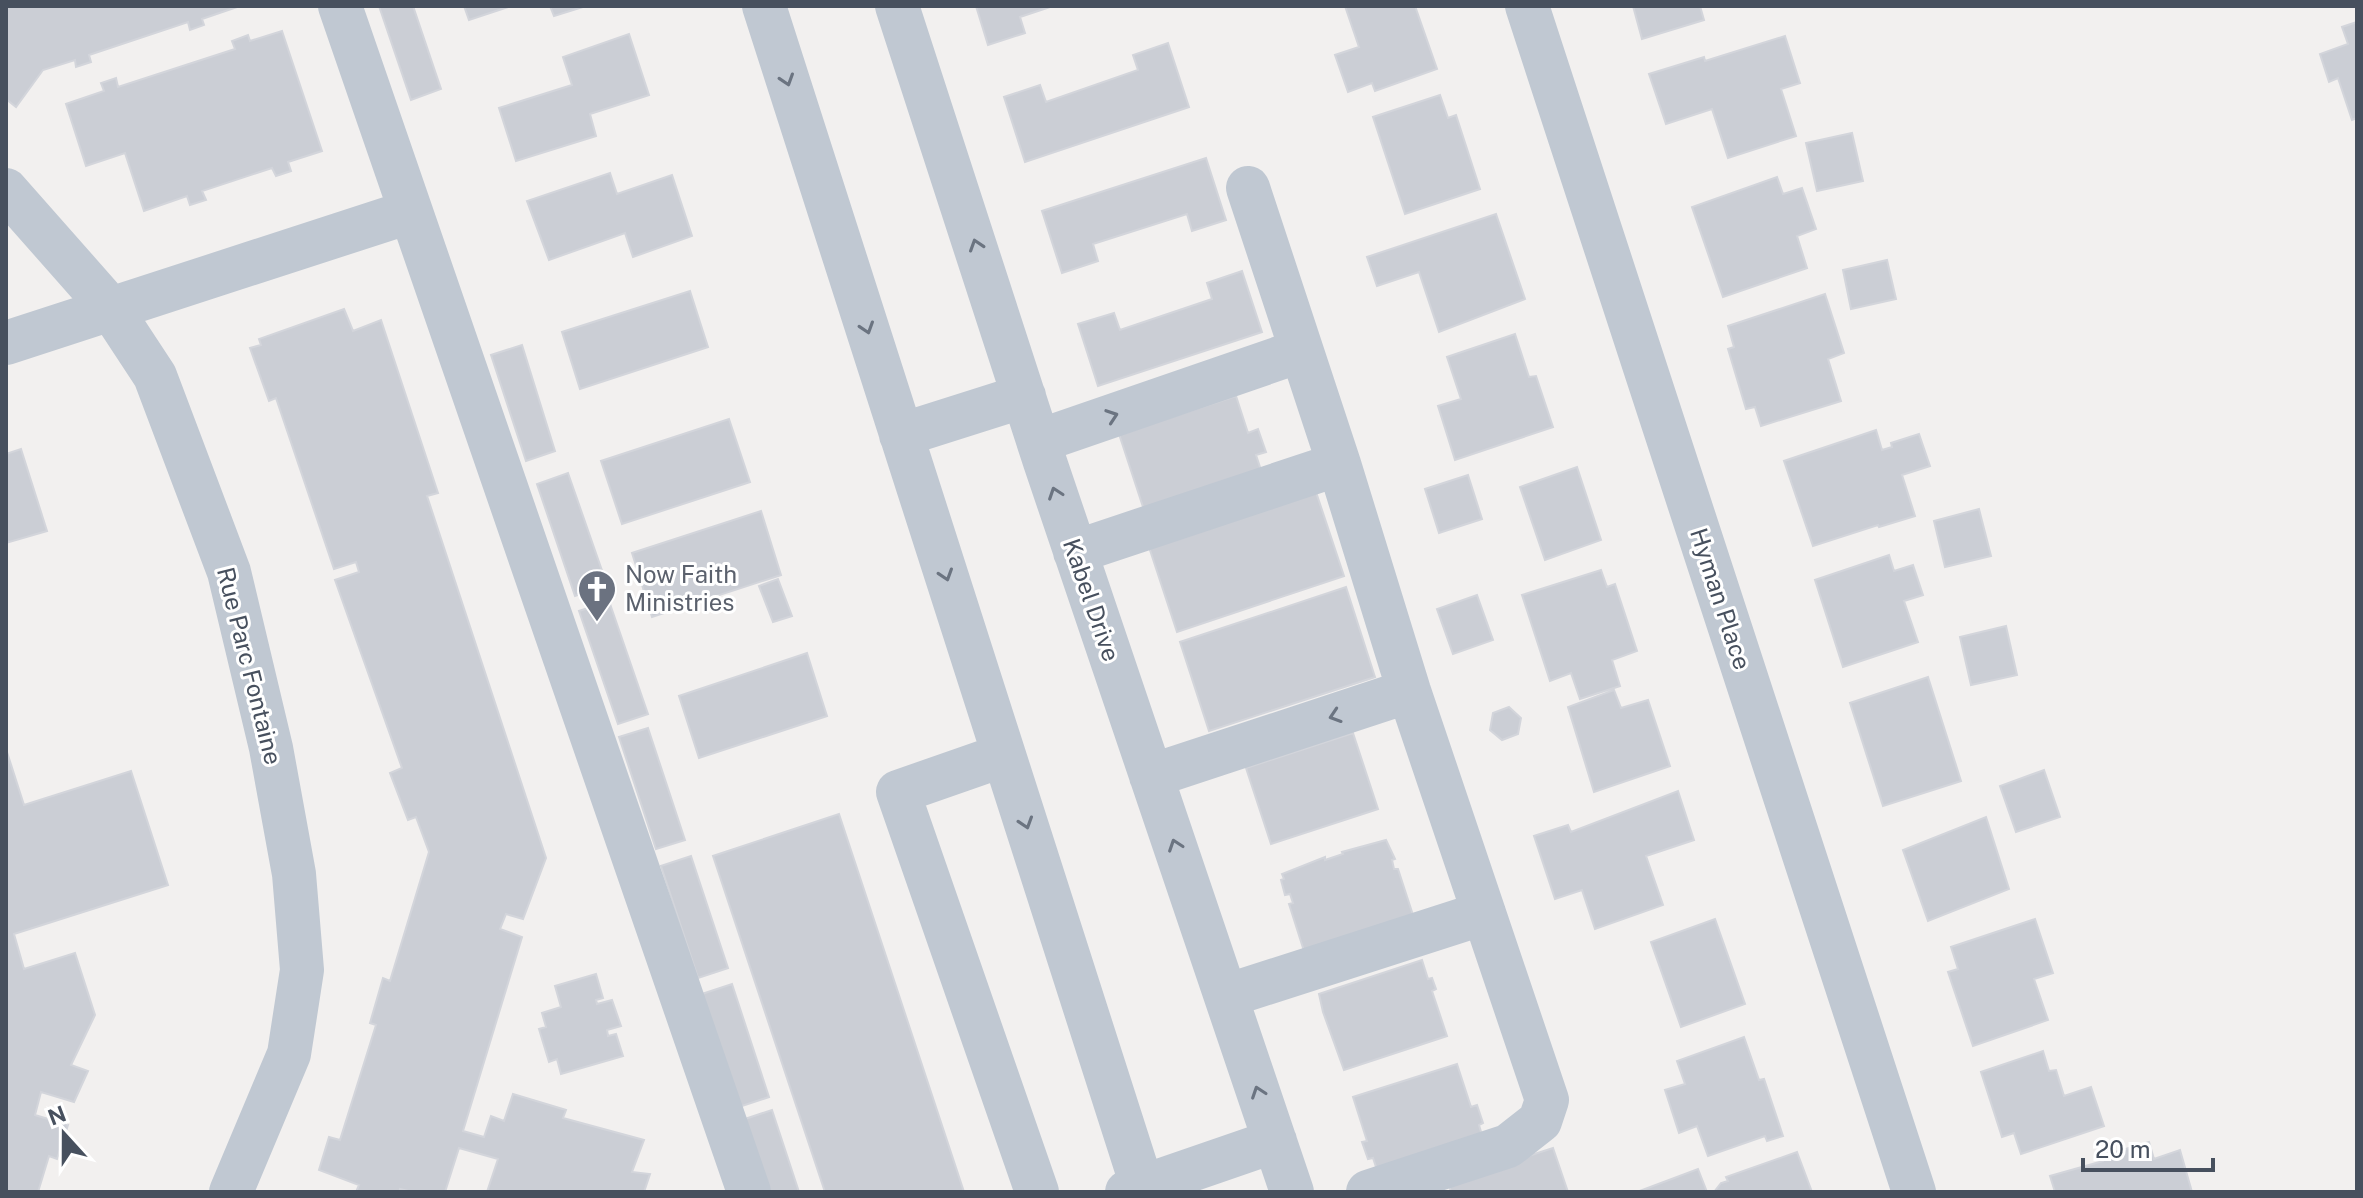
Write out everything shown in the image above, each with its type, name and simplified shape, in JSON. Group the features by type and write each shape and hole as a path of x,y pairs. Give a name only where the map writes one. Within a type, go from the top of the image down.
{"street":[{"path":"340,6 749,1192"},
{"path":"764,6 1004,755 1137,1190 1275,1141"},
{"name":"Kabel Drive","path":"897,6 1075,552 1292,1192"},
{"name":"Hyman Place","path":"1527,6 1914,1192"},
{"path":"1248,188 1339,464 1409,691 1547,1100 1540,1121 1508,1146 1368,1192"},
{"name":"Rue Parc Fontaine","path":"6,190 111,309 155,376 229,572 271,748 294,874 302,970 289,1054 231,1192"},
{"path":"6,343 409,212"},
{"path":"1039,441 1300,351"},
{"path":"901,435 1024,396"},
{"path":"1075,552 1339,464"},
{"path":"1151,776 1409,691"},
{"path":"1004,755 898,792 1037,1192"},
{"path":"1226,996 1484,913"}],"building":[{"path":"6,6 240,6 202,19 204,25 190,30 188,22 89,55 91,62 76,67 75,60 43,70 16,107 6,99"},
{"path":"379,6 413,6 441,89 411,100"},
{"path":"464,6 511,6 469,20"},
{"path":"550,6 586,6 554,16"},
{"path":"976,6 1053,6 1020,17 1025,33 988,45"},
{"path":"1345,6 1415,6 1437,69 1375,91 1372,83 1348,92 1335,55 1359,47"},
{"path":"1633,6 1700,6 1704,20 1642,39"},
{"path":"2357,22 2357,118 2352,120 2338,78 2329,82 2320,54 2348,44 2342,27"},
{"path":"282,31 322,151 288,162 291,171 276,176 272,168 202,191 206,200 190,205 187,196 144,211 125,153 86,166 66,104 104,91 101,83 116,78 118,87 235,49 232,41 248,35 250,41"},
{"path":"629,34 649,95 590,114 596,136 516,161 499,108 572,85 563,57"},
{"path":"1785,36 1800,83 1781,89 1796,136 1728,158 1712,109 1666,124 1649,74 1704,57 1705,61"},
{"path":"1168,43 1189,107 1025,162 1004,97 1040,85 1046,102 1138,70 1133,55"},
{"path":"1440,95 1448,118 1456,115 1480,189 1405,214 1373,117"},
{"path":"1852,133 1863,181 1817,191 1806,143"},
{"path":"1206,158 1226,220 1192,231 1187,214 1093,244 1098,261 1062,273 1042,211"},
{"path":"610,173 617,194 672,175 692,236 633,257 625,233 549,260 527,201"},
{"path":"1777,177 1783,194 1802,188 1816,229 1797,236 1807,268 1723,297 1692,207"},
{"path":"1496,214 1525,299 1439,332 1419,272 1377,286 1367,257"},
{"path":"1887,260 1896,299 1851,309 1843,270"},
{"path":"1242,271 1262,332 1098,386 1078,324 1114,313 1120,330 1212,299 1207,283"},
{"path":"690,291 708,347 580,389 562,332"},
{"path":"1825,294 1844,353 1828,359 1841,401 1761,426 1755,407 1746,409 1728,349 1734,347 1728,326"},
{"path":"344,309 353,331 381,320 438,493 427,496 546,858 523,919 506,914 500,929 522,937 463,1131 484,1137 491,1116 504,1121 513,1094 566,1110 563,1118 644,1140 632,1172 650,1174 644,1192 487,1192 498,1159 459,1148 445,1192 400,1189 399,1192 356,1192 359,1185 319,1170 329,1137 340,1140 376,1025 370,1023 383,978 390,981 429,852 416,817 408,820 390,773 402,768 335,580 359,572 356,562 334,569 276,398 269,401 250,348 261,345 259,339"},
{"path":"1515,334 1529,377 1536,376 1553,427 1455,460 1438,406 1461,399 1447,357"},
{"path":"522,345 555,451 526,461 491,355"},
{"path":"1236,396 1248,433 1258,429 1266,452 1256,455 1263,476 1145,513 1119,434"},
{"path":"729,419 750,482 622,524 601,461"},
{"path":"1876,430 1882,450 1892,447 1891,443 1919,434 1930,466 1902,475 1915,516 1813,546 1784,461"},
{"path":"21,449 47,531 6,543 6,454"},
{"path":"1577,467 1601,540 1545,560 1520,487"},
{"path":"568,473 607,585 575,596 537,484"},
{"path":"1468,475 1482,519 1439,533 1425,489"},
{"path":"1314,486 1344,576 1177,632 1147,541"},
{"path":"1979,509 1991,556 1945,567 1934,521"},
{"path":"761,511 781,575 652,617 632,553"},
{"path":"1889,555 1894,571 1913,565 1923,595 1904,601 1918,642 1843,667 1815,580"},
{"path":"1601,570 1607,587 1615,584 1637,651 1612,660 1620,686 1580,699 1571,673 1550,681 1522,595"},
{"path":"778,579 792,616 773,622 759,586"},
{"path":"1346,587 1375,677 1209,731 1180,642"},
{"path":"1477,595 1493,640 1453,654 1437,609"},
{"path":"609,601 648,714 618,724 579,611"},
{"path":"2006,626 2017,675 1971,685 1960,637"},
{"path":"807,653 827,716 699,758 679,696"},
{"path":"1928,677 1961,781 1883,806 1850,703"},
{"path":"1614,690 1621,708 1648,700 1670,766 1594,792 1568,707"},
{"path":"1509,707 1521,718 1518,734 1502,740 1490,730 1493,713"},
{"path":"648,728 685,840 656,849 619,737"},
{"path":"1353,733 1378,809 1271,844 1246,768"},
{"path":"6,749 24,805 131,771 168,885 14,934 24,969 75,953 95,1015 71,1065 88,1071 74,1102 41,1092 35,1115 68,1125 57,1159 49,1156 38,1192 6,1192"},
{"path":"2044,770 2060,817 2016,832 2000,786"},
{"path":"1678,791 1694,840 1646,856 1663,905 1595,929 1582,890 1555,899 1534,836 1568,825 1571,832"},
{"path":"839,814 964,1192 825,1192 713,856"},
{"path":"1986,817 2009,889 1928,921 1903,850"},
{"path":"1386,840 1413,915 1304,951 1289,904 1293,903 1290,894 1285,895 1282,874 1325,857 1325,860"},
{"path":"691,856 728,968 698,978 661,866"},
{"path":"1715,919 1745,1004 1681,1027 1651,942"},
{"path":"2035,919 2053,973 2034,979 2048,1020 1973,1046 1948,972 1958,969 1951,947"},
{"path":"1422,960 1428,979 1432,978 1436,989 1432,991 1447,1036 1344,1070 1319,994"},
{"path":"596,974 603,998 596,1000 597,1004 612,1000 621,1026 607,1030 608,1036 616,1034 623,1056 561,1074 557,1059 549,1062 539,1029 546,1027 542,1013 561,1007 555,986"},
{"path":"732,984 769,1097 739,1107 702,994"},
{"path":"1744,1037 1759,1080 1764,1079 1783,1136 1767,1141 1765,1136 1708,1156 1697,1126 1679,1133 1665,1090 1685,1084 1677,1061"},
{"path":"2043,1051 2049,1071 2056,1070 2064,1096 2091,1087 2104,1126 2021,1154 2014,1133 2002,1137 1981,1072"},
{"path":"1457,1064 1471,1107 1477,1105 1483,1123 1479,1125 1484,1142 1379,1176 1373,1158 1368,1159 1362,1142 1367,1141 1353,1097"},
{"path":"772,1110 799,1192 766,1192 742,1120"},
{"path":"2149,1142 2154,1159 2180,1150 2192,1192 2055,1192 2050,1176 2103,1161 2102,1156"},
{"path":"1553,1148 1568,1192 1451,1192 1448,1182"},
{"path":"1797,1152 1812,1192 1714,1192 1721,1183 1728,1181 1726,1177"},
{"path":"1698,1169 1707,1192 1637,1192"}],"place":[{"name":"Now Faith Ministries","path":"597,623"}]}
